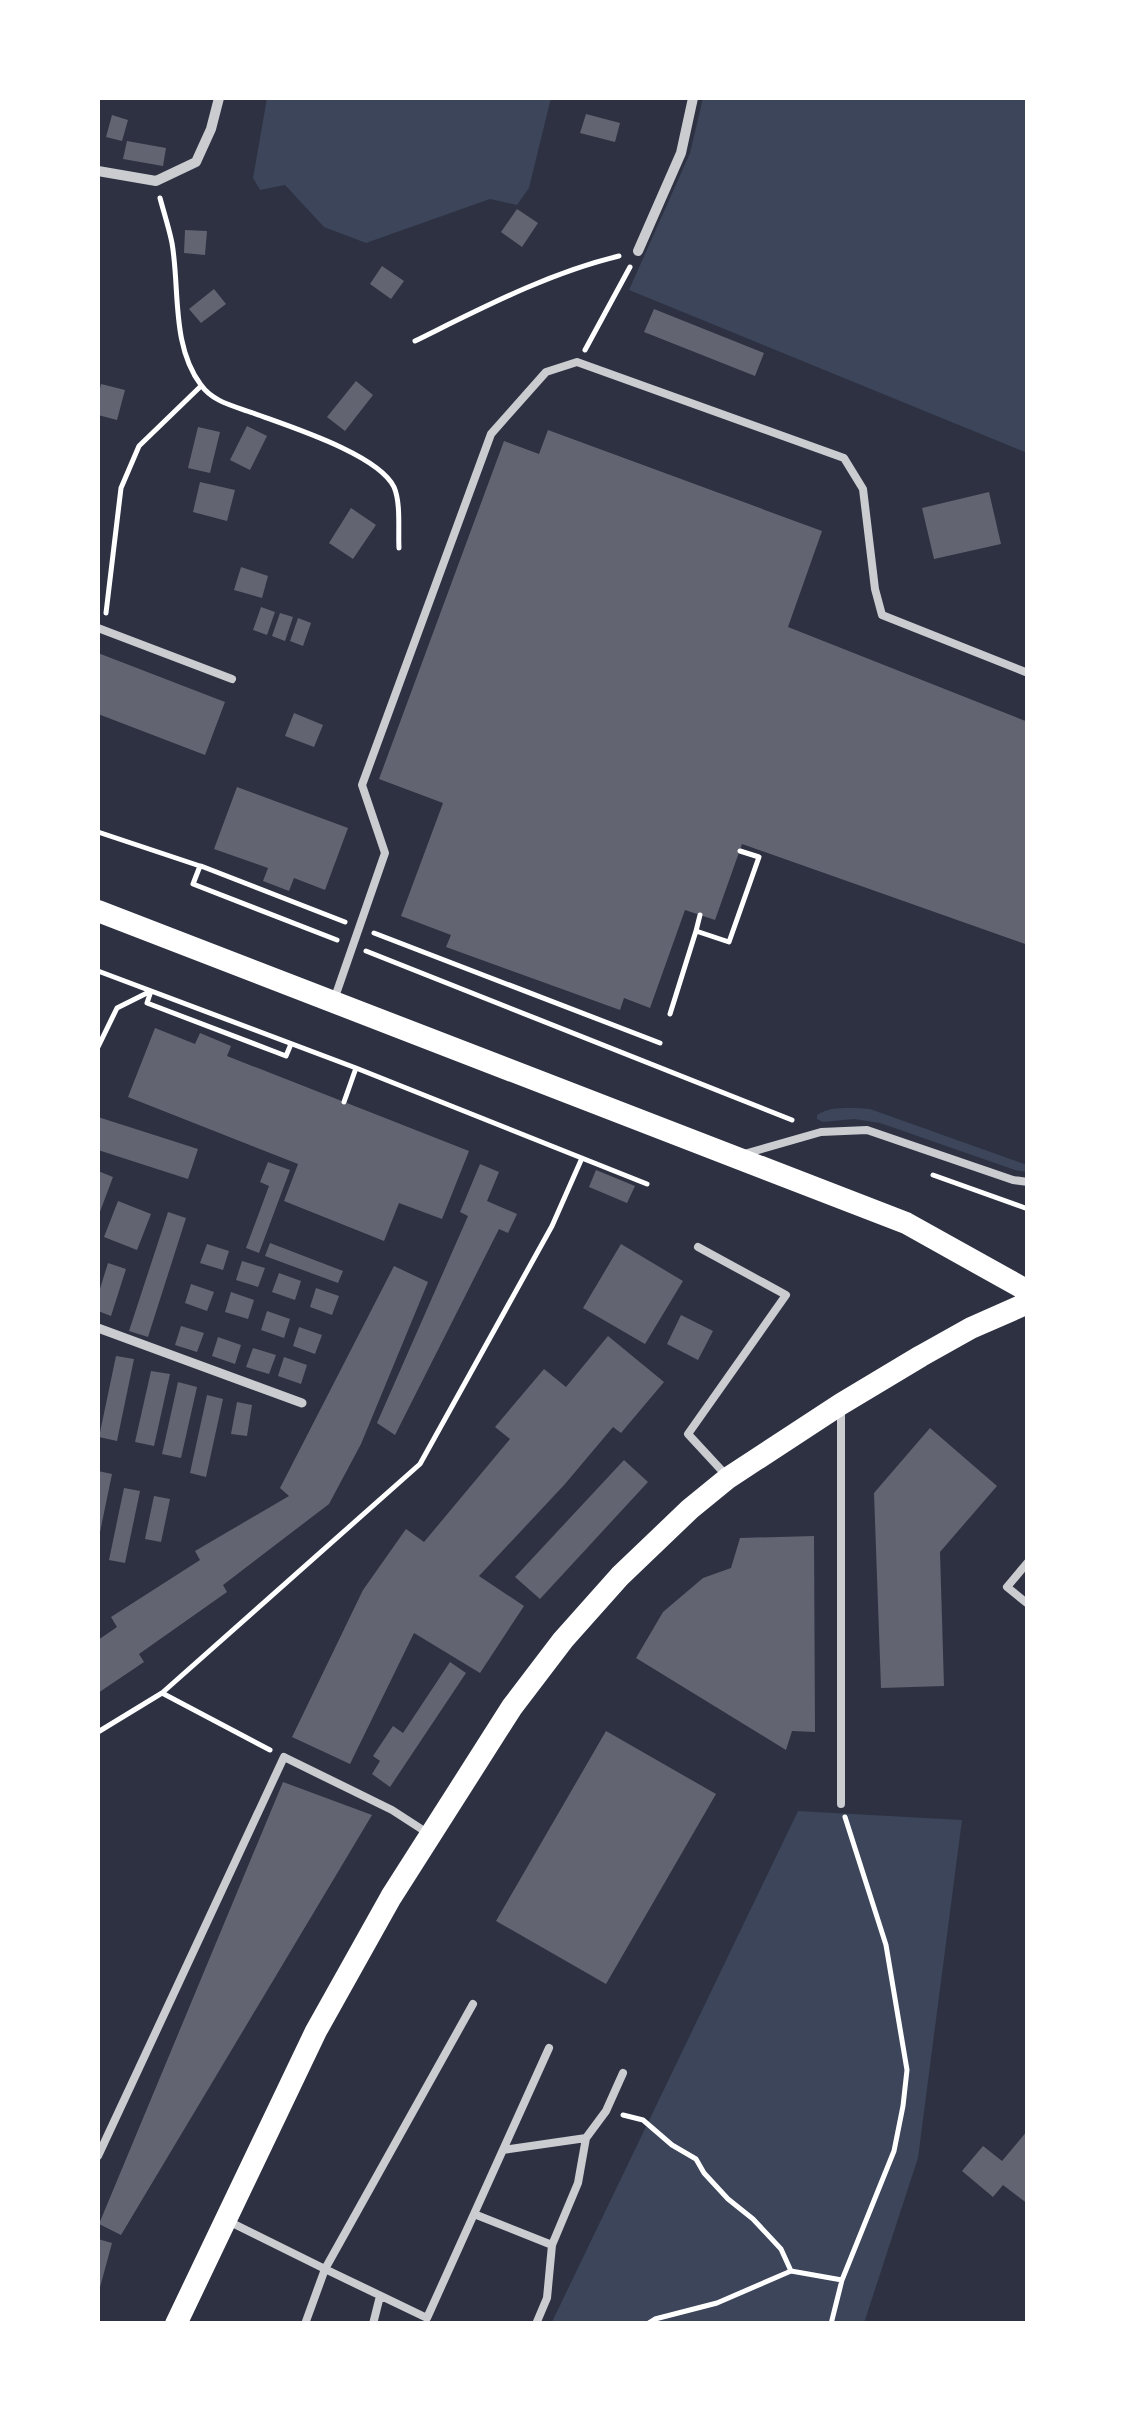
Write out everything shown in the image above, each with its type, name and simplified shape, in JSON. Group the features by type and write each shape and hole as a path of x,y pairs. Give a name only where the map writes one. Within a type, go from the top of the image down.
{"main road":[{"path":"98,911 906,1223 1028,1290"},
{"path":"176,2324 316,2031 391,1896 512,1707 563,1640 620,1576 728,1478 841,1404 971,1328 1028,1303"}],"street":[{"path":"98,171 156,181 196,162 219,98"},
{"path":"638,251 680,153 694,98"},
{"path":"98,1328 302,1403"}],"lane":[{"path":"333,1002 385,853 362,785 491,434 546,372 578,362 844,458 863,489 875,589 882,615 1028,673"},
{"path":"101,629 232,679"},
{"path":"736,1156 821,1132 853,1129 878,1133 1028,1182"},
{"path":"698,1248 786,1295 688,1434 728,1478"},
{"path":"841,1404 841,1804"},
{"path":"1028,1562 1007,1587 1028,1604"},
{"path":"98,2156 284,1757 392,1810 430,1834"},
{"path":"304,2324 325,2269 473,2004"},
{"path":"226,2220 430,2321 549,2048"},
{"path":"536,2324 547,2298 552,2245 578,2183 586,2138 606,2111 623,2073"},
{"path":"503,2150 586,2138"},
{"path":"474,2214 552,2245"},
{"path":"372,2324 380,2296"}],"path":[{"path":"156,181 172,242 180,334 191,369 202,386 214,399 308,434 384,472 396,491 399,548"},
{"path":"415,342 583,265 638,251"},
{"path":"578,362 638,251"},
{"path":"101,629 122,488 139,446 202,386"},
{"path":"98,832 326,914"},
{"path":"696,931 729,942 759,858 740,851"},
{"path":"200,866 193,884 821,1132"},
{"path":"670,1014 700,915"},
{"path":"359,927 660,1043"},
{"path":"98,971 647,1184"},
{"path":"152,991 146,1003 286,1056 291,1044"},
{"path":"98,1048 117,1008 152,991"},
{"path":"344,1102 356,1068"},
{"path":"98,1732 162,1693 420,1464 552,1226 582,1158"},
{"path":"926,1172 1028,1209"},
{"path":"162,1693 284,1757"},
{"path":"831,2324 842,2280 894,2152 907,2070 886,1946 841,1804"},
{"path":"606,2111 643,2120 696,2159 728,2199 781,2249 791,2271"},
{"path":"647,2324 717,2303 791,2271 842,2280"}],"shaded area":[{"path":"267,98 551,98 529,188 517,205 490,199 366,243 324,227 285,185 260,190 253,178"},
{"path":"703,98 1027,98 1027,453 629,290 690,153"},
{"path":"836,1108 870,1109 1027,1165 1027,1172 880,1123 817,1119 817,1115"},
{"path":"798,1811 962,1820 918,2158 864,2323 551,2324"}],"building":[{"path":"586,114 620,123 615,142 580,133"},
{"path":"112,115 128,120 122,141 106,137"},
{"path":"127,141 166,148 163,166 123,159"},
{"path":"517,209 538,223 522,247 501,232"},
{"path":"185,230 207,231 205,255 184,253"},
{"path":"382,266 404,281 391,299 370,284"},
{"path":"214,289 226,304 201,323 189,309"},
{"path":"654,309 764,353 755,376 644,332"},
{"path":"356,381 373,395 345,431 327,417"},
{"path":"101,384 125,390 117,420 98,415"},
{"path":"247,426 267,436 250,470 230,460"},
{"path":"198,427 220,432 210,473 188,468"},
{"path":"548,430 822,531 788,627 1028,722 1028,945 742,844 715,920 685,910 650,1008 624,998 620,1010 446,947 451,935 401,916 443,803 379,779 504,441 539,454"},
{"path":"200,482 235,490 227,521 193,512"},
{"path":"989,492 1001,544 934,559 922,508"},
{"path":"351,508 376,525 353,559 329,543"},
{"path":"241,567 268,576 262,598 234,590"},
{"path":"261,607 275,612 267,635 253,630"},
{"path":"280,613 293,617 285,641 272,636"},
{"path":"298,618 311,623 303,646 290,641"},
{"path":"98,653 225,702 205,755 98,714"},
{"path":"294,713 323,725 314,747 285,736"},
{"path":"237,787 348,828 325,890 294,878 289,891 263,881 268,868 214,849"},
{"path":"155,1028 195,1044 200,1033 231,1046 227,1056 469,1151 442,1219 399,1203 384,1241 284,1201 298,1164 128,1097"},
{"path":"98,1117 198,1149 188,1179 98,1150"},
{"path":"268,1162 290,1170 259,1253 246,1248 269,1186 260,1182"},
{"path":"480,1164 499,1172 487,1201 517,1214 508,1233 499,1229 395,1435 377,1423 468,1216 460,1212"},
{"path":"596,1170 635,1186 627,1203 589,1187"},
{"path":"98,1171 113,1177 98,1217"},
{"path":"118,1201 151,1214 137,1250 104,1237"},
{"path":"168,1212 186,1218 148,1337 129,1331"},
{"path":"270,1243 343,1271 338,1283 265,1256"},
{"path":"207,1244 229,1251 223,1270 200,1263"},
{"path":"621,1244 683,1281 645,1344 583,1308"},
{"path":"242,1261 265,1268 258,1287 236,1280"},
{"path":"108,1263 126,1269 111,1316 98,1311 98,1295"},
{"path":"394,1266 428,1282 361,1444 329,1504 223,1585 227,1592 139,1654 144,1662 98,1693 98,1640 117,1627 111,1617 200,1560 195,1551 289,1496 280,1488"},
{"path":"279,1273 301,1281 295,1300 272,1292"},
{"path":"191,1284 214,1292 207,1311 185,1303"},
{"path":"316,1288 339,1296 332,1315 310,1307"},
{"path":"231,1292 254,1300 248,1319 225,1312"},
{"path":"267,1311 290,1319 284,1338 261,1330"},
{"path":"681,1315 713,1331 698,1360 667,1344"},
{"path":"181,1326 204,1333 197,1352 175,1345"},
{"path":"299,1327 322,1335 315,1354 293,1346"},
{"path":"608,1336 664,1382 621,1433 613,1427 479,1576 524,1606 480,1673 414,1633 350,1764 292,1737 363,1590 406,1529 424,1542 510,1439 495,1427 544,1369 566,1387"},
{"path":"218,1337 241,1345 235,1364 212,1356"},
{"path":"253,1348 276,1355 269,1374 246,1367"},
{"path":"116,1356 134,1359 117,1441 99,1437"},
{"path":"284,1357 307,1365 301,1384 278,1376"},
{"path":"151,1371 170,1374 154,1446 135,1442"},
{"path":"178,1382 197,1387 181,1458 162,1454"},
{"path":"207,1395 223,1399 206,1477 190,1473"},
{"path":"237,1402 252,1405 247,1436 231,1434"},
{"path":"930,1428 997,1486 940,1552 944,1686 881,1688 874,1493"},
{"path":"624,1460 648,1482 540,1599 515,1577"},
{"path":"98,1471 112,1474 99,1537 98,1537"},
{"path":"124,1488 140,1491 125,1563 109,1560"},
{"path":"154,1496 170,1499 161,1542 145,1539"},
{"path":"814,1536 815,1732 792,1731 786,1750 636,1658 663,1612 703,1578 731,1568 740,1538"},
{"path":"450,1662 466,1673 390,1787 372,1774 380,1761 373,1756 393,1726 403,1733"},
{"path":"606,1731 716,1794 606,1984 496,1921"},
{"path":"283,1782 372,1815 121,2235 99,2224"},
{"path":"1028,2130 1028,2204 1003,2185 993,2197 962,2171 983,2146 1002,2161"},
{"path":"98,2239 112,2243 99,2291 98,2291"}]}
